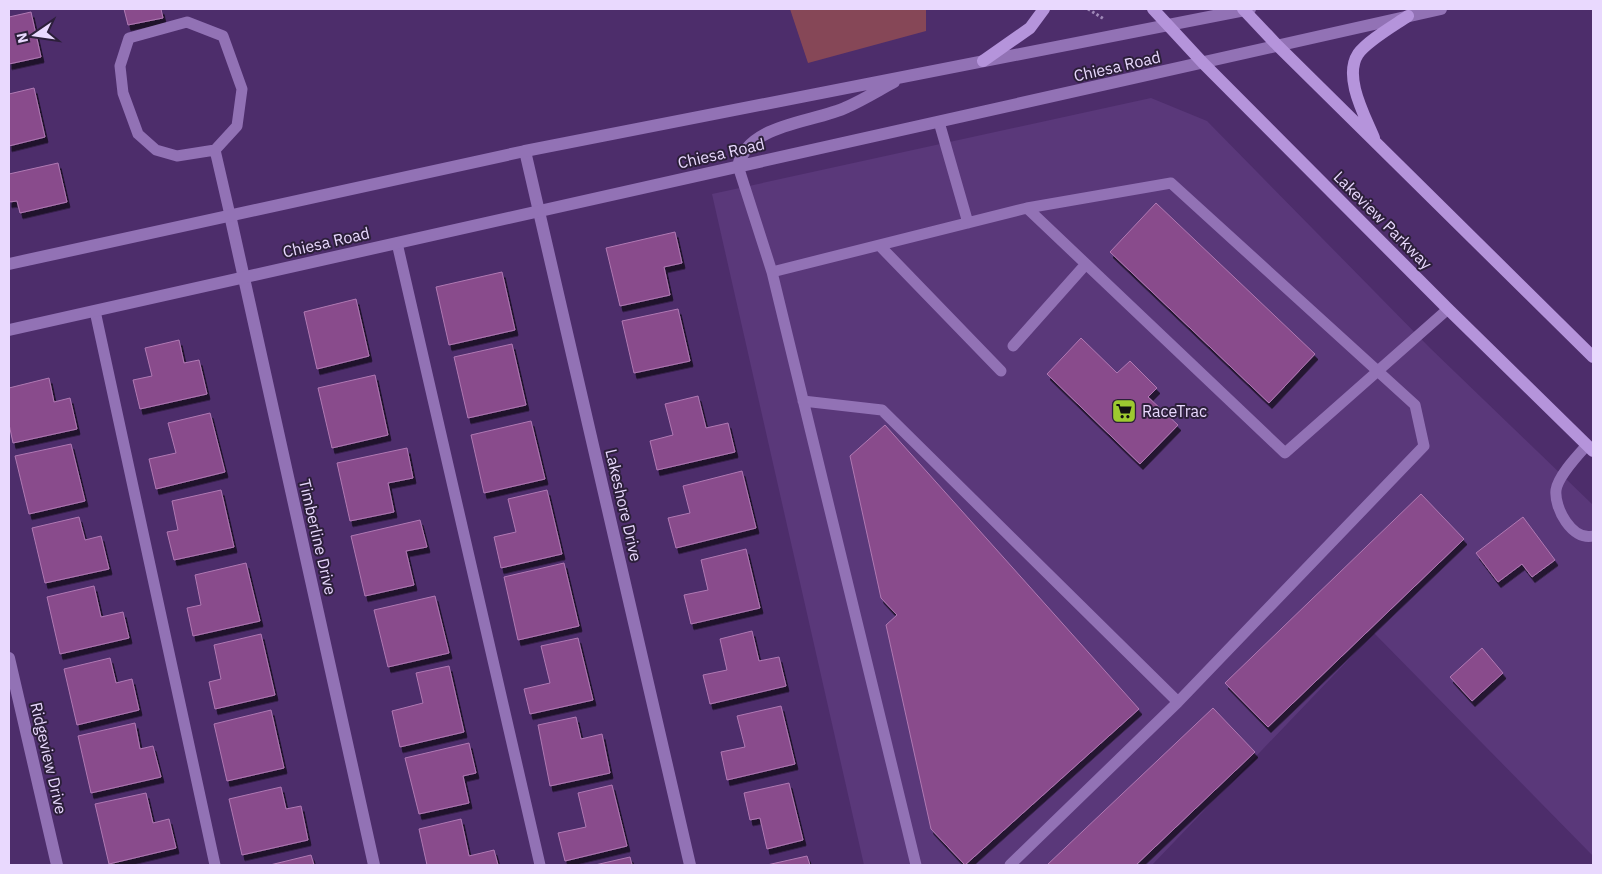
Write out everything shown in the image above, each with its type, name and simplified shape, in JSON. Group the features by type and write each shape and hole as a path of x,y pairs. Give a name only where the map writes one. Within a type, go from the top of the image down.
{"main road":[{"path":"982,61 1030,28 1044,9"},
{"name":"Lakeview Parkway","path":"1153,9 1203,63 1448,309 1590,448"},
{"path":"1246,9 1278,46 1593,357"},
{"name":"Chiesa Road","path":"9,264 525,151 1246,9"},
{"name":"Chiesa Road","path":"9,330 1441,9"},
{"path":"1376,143 1354,90 1354,66 1358,54 1372,41 1408,16"},
{"path":"738,166 740,156 747,147 761,137 785,125 846,108 906,76"},
{"name":"Lakeshore Drive","path":"525,151 690,865"},
{"name":"Timberline Drive","path":"230,215 374,865"},
{"name":"Ridgeview Drive","path":"9,658 57,865"}],"lane":[{"path":"187,22 223,36 242,89 237,126 215,150 177,156 156,150 138,134 123,93 120,66 128,38 187,22"},
{"path":"939,122 968,222"},
{"path":"215,150 230,215"},
{"path":"738,166 772,272 916,865"},
{"path":"772,272 1027,208 1171,183 1415,405 1424,446 1178,702 1010,865"},
{"path":"1027,208 1285,453 1448,309"},
{"path":"397,243 540,865"},
{"path":"879,245 1001,371"},
{"path":"1013,346 1086,264"},
{"path":"95,311 215,865"},
{"path":"802,401 882,410 1178,702"},
{"path":"1590,448 1566,469 1556,489 1560,512 1570,528 1588,537 1593,536"}],"path":[{"path":"1088,9 1109,22"}],"shaded area":[{"path":"790,9 926,9 926,31 808,63"},
{"path":"1151,98 1207,121 1430,348 1593,505 1593,856 1374,633 1152,865 864,865 712,194"}],"building":[{"path":"124,9 161,9 163,18 128,25"},
{"path":"31,12 41,57 9,64 9,17"},
{"path":"34,88 45,137 9,146 9,94"},
{"path":"58,163 67,202 20,213 17,201 9,202 9,174"},
{"name":"RaceTrac","path":"1156,203 1315,354 1269,403 1110,252"},
{"path":"675,232 682,263 664,267 670,295 620,306 606,248"},
{"path":"502,272 515,330 449,345 436,287"},
{"path":"356,299 369,356 317,369 304,312"},
{"path":"678,309 690,361 634,373 622,321"},
{"name":"RaceTrac","path":"1081,338 1117,373 1130,361 1157,388 1148,397 1178,425 1140,464 1047,374"},
{"path":"179,340 184,363 199,360 207,394 140,409 133,380 152,376 145,348"},
{"path":"512,344 526,405 468,418 454,357"},
{"path":"375,375 388,435 332,448 318,388"},
{"path":"49,378 54,402 70,398 77,429 13,443 9,424 9,388"},
{"path":"698,396 706,428 728,423 735,452 657,470 650,441 673,435 665,404"},
{"path":"210,413 225,472 156,489 149,459 176,453 168,423"},
{"path":"531,421 545,479 484,493 471,435"},
{"path":"885,425 1139,709 965,865 931,829 886,625 897,615 881,598 850,456"},
{"path":"71,444 85,501 29,514 15,456"},
{"path":"407,448 413,478 388,483 394,512 350,521 337,463"},
{"path":"742,471 756,528 676,548 668,518 690,513 683,486"},
{"path":"221,490 234,547 174,560 167,532 178,530 172,501"},
{"path":"547,490 562,554 501,568 494,537 516,532 508,499"},
{"path":"1421,494 1464,539 1268,727 1225,683"},
{"path":"79,517 85,540 101,536 109,569 45,583 32,528"},
{"path":"1523,517 1555,560 1532,577 1522,564 1498,582 1476,553"},
{"path":"420,520 427,547 406,551 414,585 365,596 351,536"},
{"path":"746,549 760,608 691,624 684,595 708,590 701,560"},
{"path":"246,563 260,621 193,636 187,608 201,605 195,575"},
{"path":"564,563 579,626 518,640 504,577"},
{"path":"94,586 101,617 123,612 129,638 60,654 47,597"},
{"path":"435,596 449,653 388,667 374,610"},
{"path":"752,631 759,661 779,657 786,686 710,704 703,675 727,670 720,639"},
{"path":"261,634 275,695 215,709 209,682 221,679 214,645"},
{"path":"578,638 593,700 530,714 524,689 550,683 541,646"},
{"path":"1482,648 1503,673 1472,701 1450,677"},
{"path":"110,658 116,683 132,679 139,710 77,725 64,669"},
{"path":"449,666 464,732 400,747 392,711 423,703 416,673"},
{"path":"781,706 795,764 727,780 721,752 745,747 737,716"},
{"path":"1213,708 1255,752 1136,865 1047,865"},
{"path":"271,710 284,768 227,781 214,724"},
{"path":"576,717 581,739 602,734 610,773 550,786 538,725"},
{"path":"135,723 140,749 153,746 161,777 91,793 78,736"},
{"path":"469,743 476,773 463,776 469,803 419,814 405,758"},
{"path":"789,783 803,840 767,849 760,818 750,820 744,793"},
{"path":"612,785 627,846 565,861 558,833 586,827 578,793"},
{"path":"281,787 286,809 301,806 308,840 242,855 229,799"},
{"path":"146,793 153,823 169,819 176,848 109,864 95,804"},
{"path":"461,819 469,856 494,850 498,865 427,865 419,829"},
{"path":"311,855 314,865 270,865"},
{"path":"807,856 810,865 767,865"},
{"path":"630,857 632,865 595,865"}],"place":[{"name":"RaceTrac","path":"1124,411"}]}
